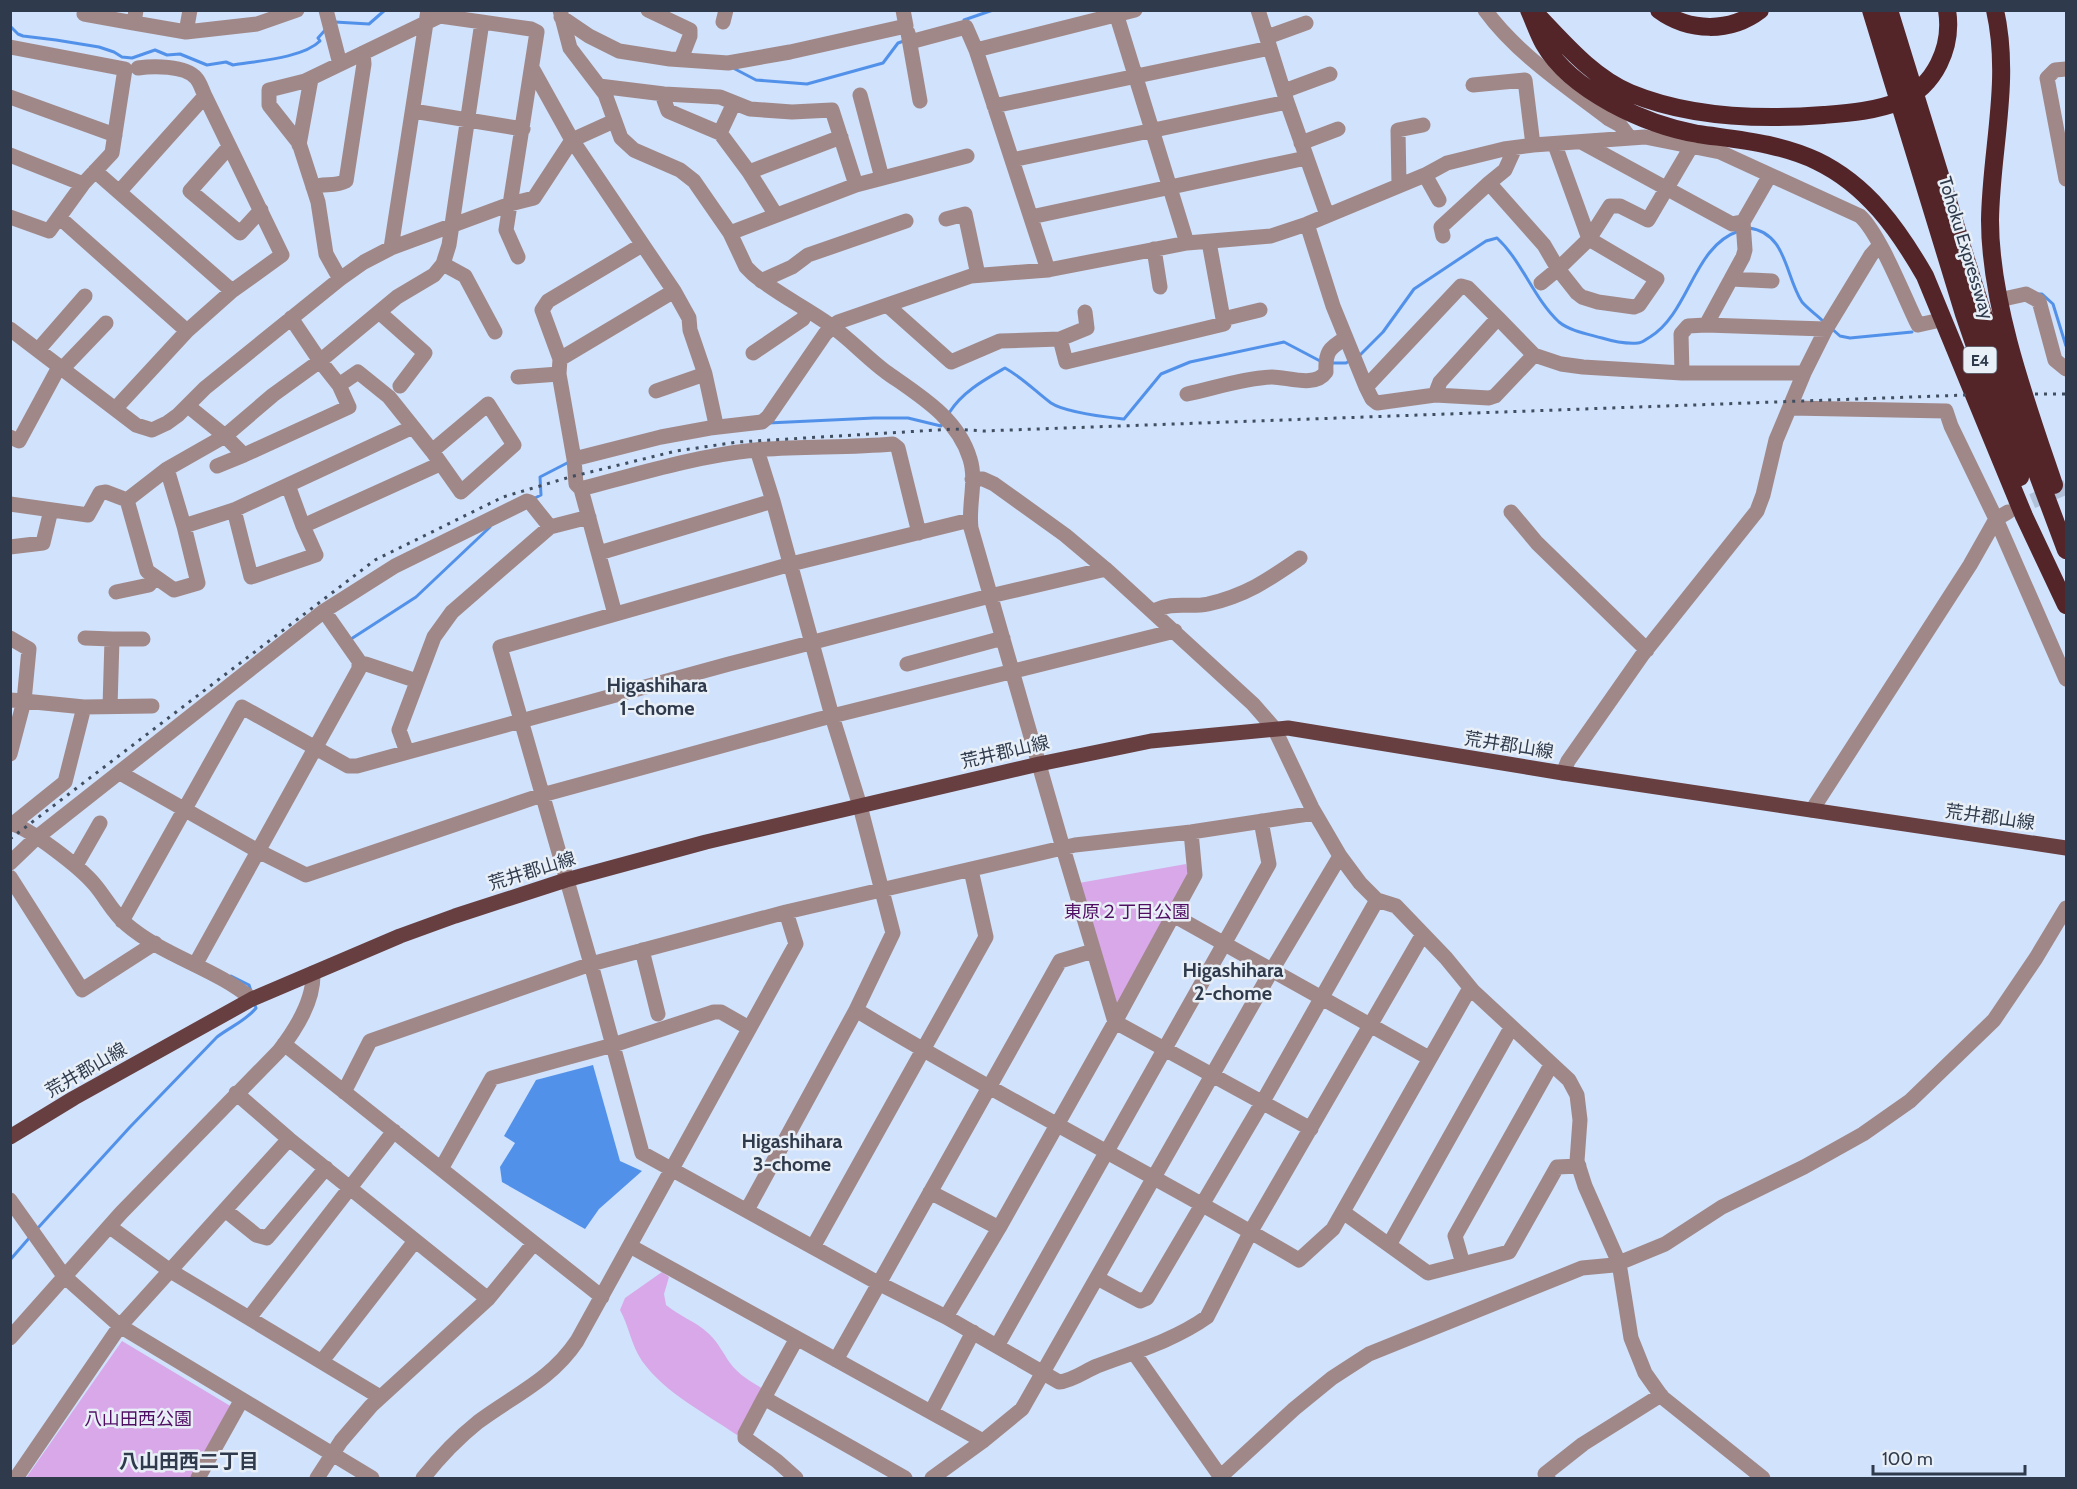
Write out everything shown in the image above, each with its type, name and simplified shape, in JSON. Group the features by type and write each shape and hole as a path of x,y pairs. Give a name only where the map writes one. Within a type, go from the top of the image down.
{"highway":[{"path":"1528,10 1544,45 1560,65 1611,103 1670,128 1762,142 1818,161 1849,181 1883,212 1925,276 2024,516 2067,605"},
{"path":"1533,10 1586,63 1611,84 1627,92 1662,105 1685,110 1722,115 1779,117 1865,111 1901,101 1912,94 1931,76 1942,57 1948,31 1947,10"},
{"path":"1659,10 1678,22 1708,27 1727,26 1740,22 1760,10"},
{"name":"Tohoku Expressway","path":"1871,10 1900,77 1981,365 2032,512 2067,596"},
{"name":"Tohoku Expressway","path":"1889,10 1900,77"},
{"path":"1995,10 2001,44 2002,70 1990,220 1995,272 2007,336 2044,457 2067,519"},
{"name":"Tohoku Expressway","path":"1912,116 2033,462 2067,550"}],"main road":[{"name":"荒井郡山線","path":"10,1137 74,1098 252,999 400,936 455,916 566,880 706,842 1039,764 1151,741 1288,728 1563,773 2067,848"}],"street":[{"path":"85,10 84,14 135,17 186,32 256,24 274,15 297,10"},
{"path":"186,32 190,10"},
{"path":"326,10 340,64"},
{"path":"648,10 690,30 681,59"},
{"path":"903,10 920,101"},
{"path":"976,50 1116,12 1135,10"},
{"path":"1258,10 1285,96 1327,215"},
{"path":"1485,10 1493,21 1527,54 1600,112 1620,125 1629,138"},
{"path":"1116,12 1187,243"},
{"path":"560,14 589,36 619,51 728,63 790,52 906,26"},
{"path":"560,14 570,48 605,94 621,138 629,146 680,171 694,182 730,233 746,267 761,281 832,327 881,368 945,416 968,453 971,460 972,479 970,520 1062,848 1115,1022 1311,1129"},
{"path":"340,279 326,254 318,202 299,145 269,105 269,90 311,79 427,18 440,16 531,29 537,32 506,230 518,257"},
{"path":"391,248 427,18"},
{"path":"127,500 167,469 225,436 397,297 434,275 443,264 449,245 482,22"},
{"path":"994,106 1136,75 1268,42 1306,23"},
{"path":"910,42 966,27 976,50 1048,270"},
{"path":"10,47 125,69 112,153 83,184 49,231 10,217"},
{"path":"313,187 338,185 346,181 364,64 363,53"},
{"path":"115,409 187,331 232,291 282,255 196,78 185,70 151,66 138,68"},
{"path":"532,68 572,140 674,291 689,318 690,330 705,374 715,420"},
{"path":"2067,69 2055,70 2047,78 2067,179"},
{"path":"1012,160 1285,96 1330,74"},
{"path":"299,145 311,79"},
{"path":"1473,85 1525,80 1533,145"},
{"path":"599,86 664,94 720,97 750,109 814,112 832,110 856,184"},
{"path":"664,94 668,111 720,133 749,172 776,215"},
{"path":"860,95 882,178"},
{"path":"119,192 205,96"},
{"path":"10,97 115,135"},
{"path":"720,133 734,103"},
{"path":"413,111 523,129"},
{"path":"10,329 136,425 152,430 167,423 205,388 364,262 391,248 510,204 534,198 572,140 614,121"},
{"path":"1399,185 1398,130 1423,125"},
{"path":"1031,217 1171,186 1304,150 1338,129"},
{"path":"749,172 841,137"},
{"path":"574,459 661,437 765,421 832,327 843,319 978,275 1048,270 1187,243 1264,238 1307,224 1425,175 1448,163 1533,145 1645,137 1726,153 1860,216 1880,245 1918,325 1936,321"},
{"path":"1583,143 1732,224 1743,222"},
{"path":"1489,183 1544,245 1571,287 1582,297 1598,302 1634,307 1639,305 1657,280 1656,277 1589,239 1556,145"},
{"path":"228,147 190,191 240,233 261,210"},
{"path":"1541,283 1589,239 1607,209 1612,205 1620,206 1648,220 1690,147"},
{"path":"1443,236 1441,227 1505,170 1515,148"},
{"path":"10,155 83,184"},
{"path":"730,233 856,184 967,156"},
{"path":"95,171 232,291"},
{"path":"1425,175 1439,200"},
{"path":"1707,325 1744,254 1743,222 1770,175"},
{"path":"945,219 964,214 978,275"},
{"path":"60,218 187,331"},
{"path":"761,281 792,267 808,255 906,221"},
{"path":"1307,224 1346,338 1366,387 1372,399 1377,403 1435,395 1486,398 1495,396 1534,355"},
{"path":"1060,339 1066,362 1224,324 1209,242"},
{"path":"615,614 581,489 576,484 574,476 574,459 559,366 542,310 548,302 642,244"},
{"path":"1563,773 1568,761 1647,650 1757,511 1776,440 1804,373 1826,329 1871,255 1880,245"},
{"path":"1154,249 1160,287"},
{"path":"443,264 465,276 495,332"},
{"path":"1731,279 1772,281"},
{"path":"1366,387 1461,286 1468,288 1534,355 1570,366 1682,373 1804,373"},
{"path":"518,377 559,366 674,291"},
{"path":"2008,298 2026,294 2039,301 2055,360 2067,369"},
{"path":"38,350 85,296"},
{"path":"887,305 951,362 1000,341 1060,339 1087,328 1085,312"},
{"path":"753,353 803,320 807,310"},
{"path":"1223,319 1260,310"},
{"path":"379,312 425,353 400,386"},
{"path":"217,466 349,407 339,385 291,318"},
{"path":"1435,395 1440,382 1498,318"},
{"path":"10,437 19,441 61,368 106,323"},
{"path":"1682,373 1681,334 1688,326 1826,329"},
{"path":"1187,394 1269,377 1319,379 1326,372 1325,360 1330,349 1346,338"},
{"path":"303,526 436,458 488,404 514,445 461,492 436,458 413,427 389,397 358,372 339,385"},
{"path":"656,391 705,374"},
{"path":"188,405 244,455"},
{"path":"1790,408 1946,411 2002,515 2067,679"},
{"path":"184,526 234,510 413,427"},
{"path":"581,489 681,463 757,450 893,444 898,448 918,533"},
{"path":"747,1210 893,937 860,806 832,716 757,450"},
{"path":"127,500 147,571 174,590 198,583 167,469"},
{"path":"972,479 983,479 1005,491 1065,535 1153,611 1253,704 1274,728 1315,813 1340,856 1360,883 1377,900 1396,906 1446,958 1470,988 1569,1080 1577,1095 1580,1120 1577,1161 1619,1263 1631,1338 1645,1373 1661,1395 1763,1479"},
{"path":"234,510 251,577 316,555 288,485"},
{"path":"10,504 88,515 100,493 106,492 127,500"},
{"path":"10,863 36,838 324,611 403,562 527,501 550,527"},
{"path":"599,553 773,501"},
{"path":"10,547 43,543 51,510"},
{"path":"1511,513 1537,543 1647,650"},
{"path":"1812,810 2002,515"},
{"path":"407,752 399,730 434,637 445,620 550,527 589,517"},
{"path":"970,520 791,564 500,647 591,964 642,1153 878,1283 946,1317 1059,1382 1066,1381 1194,1326 1207,1317 1251,1232 1422,934"},
{"path":"1153,611 1165,606 1206,604 1240,595 1264,584 1300,558"},
{"path":"122,921 242,707 348,766 353,766 813,642 990,596 1106,569"},
{"path":"116,592 148,585 155,577"},
{"path":"324,611 360,664"},
{"path":"120,773 300,874 309,875 390,845 542,795 832,716 1175,631"},
{"path":"10,638 30,649 17,700 10,754"},
{"path":"85,638 143,639"},
{"path":"907,664 1003,638"},
{"path":"110,707 112,639"},
{"path":"360,664 417,681"},
{"path":"195,964 360,664"},
{"path":"17,700 84,707 152,706"},
{"path":"84,707 65,782 12,823 76,865 97,887 122,921 155,943 236,987 252,999"},
{"path":"344,1092 370,1041 591,964 786,912 1062,848 1191,832 1315,813"},
{"path":"996,1346 1269,864 1261,821"},
{"path":"76,865 100,823"},
{"path":"946,1317 1115,1022 1195,874 1191,832"},
{"path":"932,1479 983,1442 1022,1409 1214,1076 1272,970 1340,856"},
{"path":"813,1247 986,937 971,870"},
{"path":"10,877 82,990 155,943"},
{"path":"1097,1278 1140,1301 1145,1300 1262,1103 1377,900"},
{"path":"1134,1353 1220,1477 1317,1390 1369,1354 1582,1268 1619,1263 1665,1244 1725,1206 1804,1167 1863,1134 1910,1101 1994,1020 2067,908"},
{"path":"423,1479 441,1457 478,1422 558,1366 570,1351 796,944 786,912"},
{"path":"1173,915 1430,1058"},
{"path":"642,951 658,1014"},
{"path":"836,1360 1060,961 1093,951"},
{"path":"10,1338 64,1276 284,1044 310,997 314,983 313,973"},
{"path":"855,1010 923,1051 1299,1260 1333,1229 1470,988"},
{"path":"441,1169 492,1078 613,1045 717,1012 749,1028"},
{"path":"1389,1245 1511,1028"},
{"path":"284,1044 602,1297"},
{"path":"1463,1264 1455,1236 1551,1065"},
{"path":"236,1093 289,1139 488,1299"},
{"path":"249,1318 394,1131"},
{"path":"16,1479 120,1326 289,1139"},
{"path":"1343,1212 1428,1273 1509,1252 1557,1167 1579,1166"},
{"path":"225,1210 256,1235 267,1238 326,1168"},
{"path":"930,1192 999,1228"},
{"path":"10,1200 15,1217 64,1276 120,1326 372,1479"},
{"path":"110,1227 170,1270 380,1397"},
{"path":"322,1362 415,1241"},
{"path":"317,1479 340,1441 380,1397 488,1299 534,1243"},
{"path":"630,1246 983,1442"},
{"path":"931,1412 973,1332"},
{"path":"796,1479 777,1461 745,1438 745,1434 797,1338"},
{"path":"1548,1479 1545,1473 1583,1444 1661,1395"},
{"path":"765,1398 905,1479"},
{"path":"198,1479 241,1401"}],"green space":[{"name":"東原２丁目公園","path":"1186,864 1189,875 1117,1008 1079,883"},
{"path":"662,1272 669,1277 664,1294 666,1305 708,1333 737,1371 763,1389 737,1435 686,1402 662,1383 642,1361 635,1349 620,1310 625,1298"},
{"name":"八山田西公園","path":"122,1341 232,1407 193,1478 26,1478"}],"water":[{"path":"593,1065 620,1161 642,1171 599,1209 585,1229 502,1182 500,1167 515,1143 504,1136 536,1080"}],"waterway":[{"path":"335,22 369,24 385,10"},
{"path":"964,20 993,10"},
{"path":"10,26 23,36 99,47 122,57 132,58 155,50 167,55 180,54 207,65 226,62 233,65 291,55 312,47 320,41 318,38 326,29"},
{"path":"735,69 756,80 807,84 883,63 898,43 904,41"},
{"path":"1749,228 1771,238 1783,257 1802,302 1824,322"},
{"path":"1360,355 1383,332 1414,289 1486,241 1497,238 1514,258 1550,313 1563,325 1624,343 1641,342 1663,326 1674,312 1711,250 1724,239 1739,231"},
{"path":"2037,294 2042,294 2053,304 2066,346"},
{"path":"1831,328 1840,336 1850,338 1912,332"},
{"path":"949,413 967,393 1005,368 1051,403 1086,414 1124,419 1161,374 1190,362 1284,342 1322,362"},
{"path":"1332,363 1346,363 1351,360"},
{"path":"768,423 908,418 941,426 944,421"},
{"path":"533,499 541,495 540,477 571,461"},
{"path":"351,639 416,597 490,527"},
{"path":"231,976 249,985 251,991"},
{"path":"37,1229 130,1127 217,1037 243,1020 256,1008 254,1003"},
{"path":"10,1260 30,1237"}],"tunnel":[{"path":"2011,510 2066,487"}],"railway":[{"path":"2035,394 2066,394"},
{"path":"10,839 375,560 503,497 570,477 676,451 738,442 954,429 983,431 1966,395"}],"district":[{"name":"Higashihara 1-chome","path":"657,696"},
{"name":"Higashihara 2-chome","path":"1233,982"},
{"name":"Higashihara 3-chome","path":"792,1152"},
{"name":"八山田西二丁目","path":"189,1461"}]}
